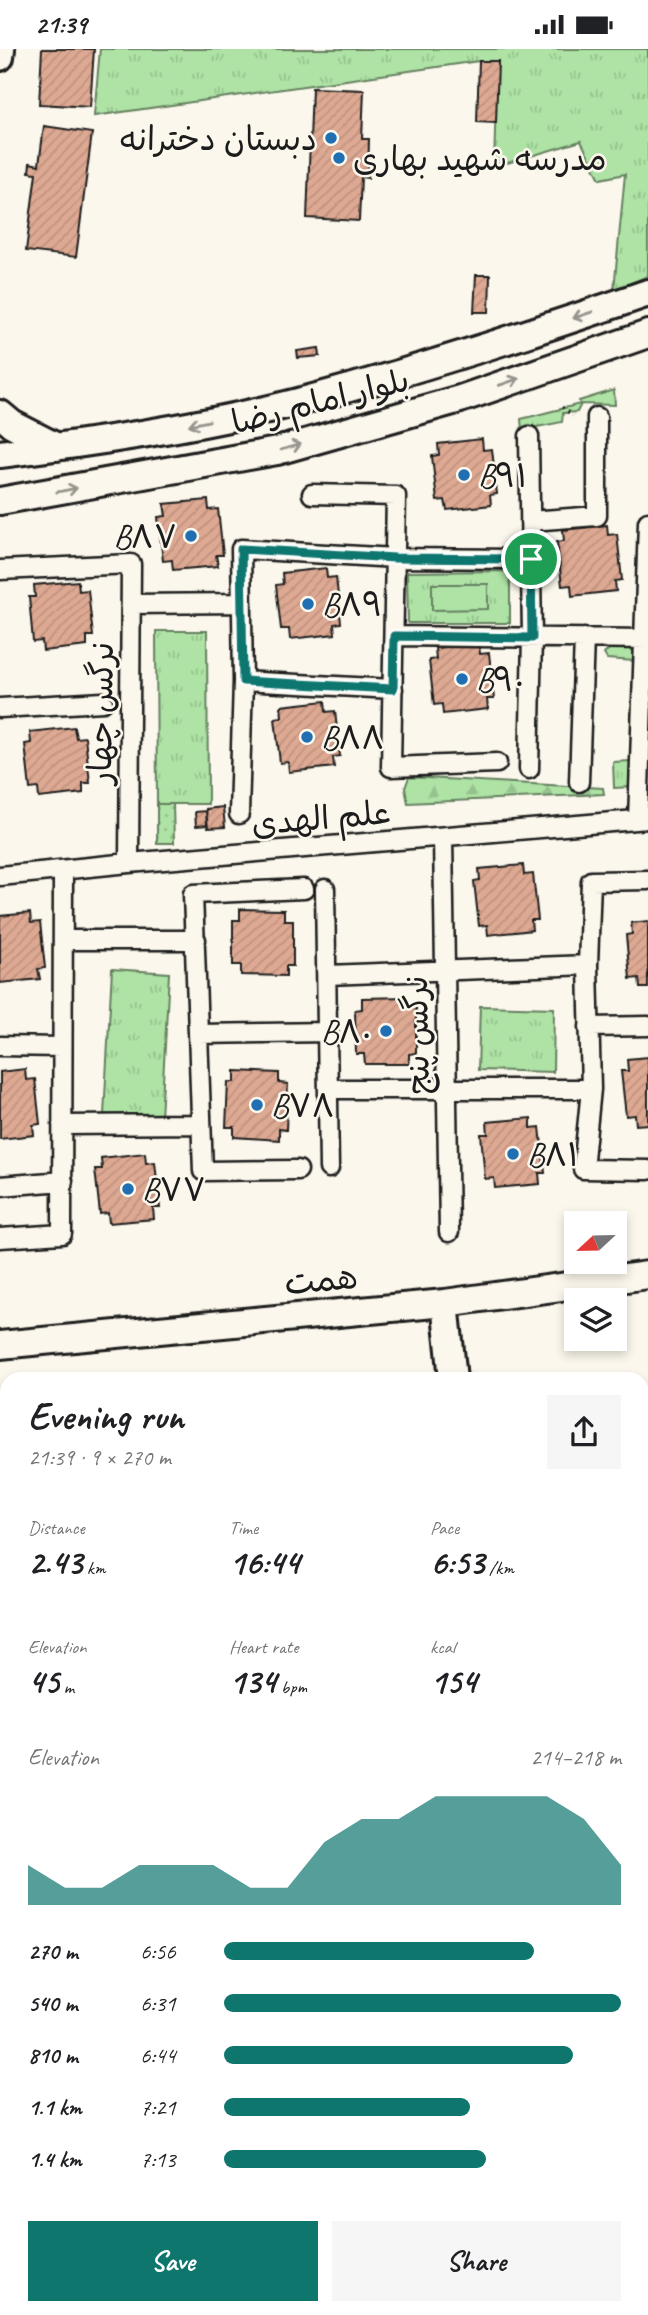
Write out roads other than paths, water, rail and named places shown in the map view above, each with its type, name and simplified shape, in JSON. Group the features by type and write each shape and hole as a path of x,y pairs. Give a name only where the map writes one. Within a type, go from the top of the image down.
{"street":[{"path":"0,57 1,49"},
{"name":"بلوار امام رضا","path":"0,454 177,428 296,402 516,339 648,293"},
{"name":"بلوار امام رضا","path":"0,501 277,451 460,400 648,334"},
{"path":"0,414 57,447"},
{"path":"530,521 597,516 597,418"},
{"path":"529,436 532,638 529,769"},
{"path":"312,494 396,496 391,767 497,763"},
{"path":"643,820 648,522"},
{"path":"239,814 243,681 241,549 395,558 531,559"},
{"name":"نرگس چهار","path":"0,570 131,564 128,863"},
{"path":"131,604 242,603"},
{"path":"394,636 646,639"},
{"path":"579,782 584,638"},
{"path":"243,681 393,689"},
{"path":"0,708 103,702"},
{"name":"علم الهدی","path":"0,876 643,820"},
{"name":"نرگس پنج","path":"443,837 449,1232"},
{"path":"0,1238 62,1234 62,870"},
{"path":"648,880 591,881 587,965 591,1089 583,1169 648,1170"},
{"path":"298,1170 203,1171 193,894 304,889"},
{"path":"325,889 329,1168"},
{"path":"62,940 196,940"},
{"path":"327,975 587,965"},
{"path":"589,1027 648,1026"},
{"path":"198,1034 328,1033"},
{"path":"0,1046 62,1047"},
{"path":"329,1089 591,1089"},
{"path":"62,1125 201,1124"},
{"path":"0,1186 63,1181"},
{"name":"همت","path":"0,1345 445,1303 648,1275"},
{"path":"445,1303 452,1372"}],"place":[{"name":"دبستان دخترانه","path":"331,138"},
{"name":"مدرسه شهید بهاری","path":"339,158"},
{"name":"B۹۱","path":"464,475"},
{"name":"B۸۷","path":"191,536"},
{"name":"B۸۹","path":"308,604"},
{"name":"B۹۰","path":"462,679"},
{"name":"B۸۸","path":"307,737"},
{"name":"B۸۰","path":"386,1031"},
{"name":"B۷۸","path":"257,1105"},
{"name":"B۸۱","path":"513,1154"},
{"name":"B۷۷","path":"128,1189"}]}
